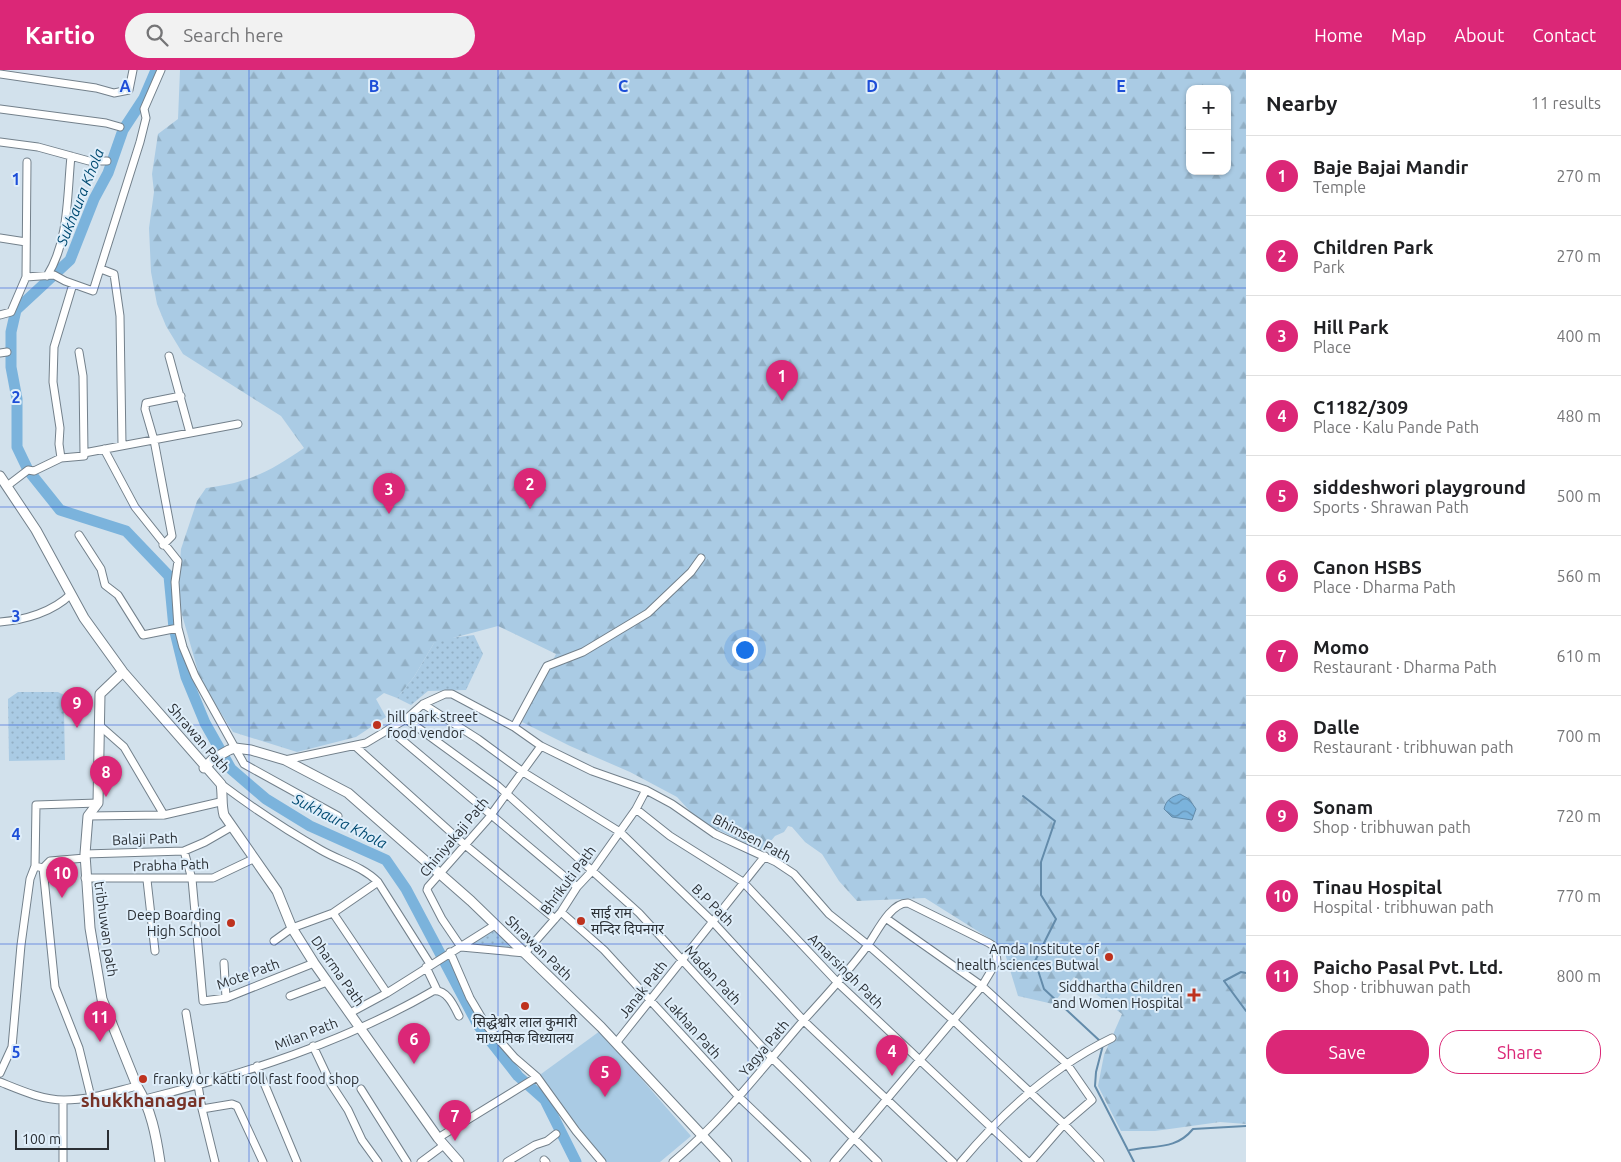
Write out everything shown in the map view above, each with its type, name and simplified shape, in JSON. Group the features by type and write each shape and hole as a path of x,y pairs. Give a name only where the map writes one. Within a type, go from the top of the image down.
{"street":[{"path":"0,74 96,88 114,93 129,90 133,70"},
{"path":"26,277 54,274 72,284 92,291 101,269 140,142 146,118 144,109 161,70"},
{"path":"0,109 106,123 120,127"},
{"path":"0,142 38,147 89,161 107,161"},
{"path":"47,276 58,258 62,241 71,156"},
{"path":"0,315 11,312 26,277 27,162"},
{"path":"0,238 26,242"},
{"path":"101,269 114,274 118,300 122,445"},
{"path":"61,458 59,444 60,428 53,382 54,347 72,284"},
{"path":"79,352 84,376 84,454"},
{"path":"169,356 190,433"},
{"path":"163,545 172,536 154,440 145,409 146,403 181,396"},
{"path":"7,486 28,470 34,470 61,458 84,456 84,454 122,445 238,424"},
{"path":"104,449 135,507 163,545 178,561 175,582 178,628 195,676 232,749 244,764 338,816"},
{"name":"Shrawan Path","path":"0,476 36,530 84,618 123,672 204,768 220,784 279,826 324,852 369,874 378,882 430,964 436,990"},
{"path":"79,535 101,569 105,585 118,595 143,635 178,628"},
{"path":"514,727 547,666 583,652 648,613 691,572 702,558"},
{"path":"0,622 15,621 42,613 62,604 71,594"},
{"path":"88,816 98,803 100,694 123,672"},
{"name":"Bhimsen Path","path":"285,760 366,743 406,719 423,704 445,694 452,694 514,727 541,746 592,771 646,790 672,804 715,834 765,856 794,874 829,914 868,945 953,1020 1064,1124 1100,1162"},
{"name":"B.P Path","path":"423,704 478,739 523,772 620,832 714,922 804,1021 953,1162"},
{"name":"Madan Path","path":"406,719 506,793 639,913 772,1059 878,1162"},
{"path":"100,725 124,747 164,816"},
{"path":"389,729 577,887"},
{"path":"354,746 464,844 554,919"},
{"name":"Chiniyakaji Path","path":"461,947 442,919 427,890 491,814 541,746"},
{"path":"204,768 214,759 232,749"},
{"name":"Shrawan Path","path":"232,749 285,760 348,793 525,953 616,1043 727,1162"},
{"name":"Dharma Path","path":"220,784 223,795 220,802 231,826 276,891 292,928 327,982 441,1141 459,1162"},
{"name":"Bhrikuti Path","path":"525,953 561,912 577,887 592,871 636,809 646,790"},
{"path":"88,816 164,816 220,802"},
{"path":"0,1073 12,1047 21,945 30,879 35,866 36,805 98,803"},
{"name":"Amarsingh Path","path":"636,809 670,836 743,882 839,984 990,1128 1030,1162"},
{"name":"tribhuwan path","path":"88,816 85,878 90,928 102,999 137,1086 145,1099 156,1137 160,1162"},
{"name":"Balaji Path","path":"43,868 50,862 85,856 184,851 205,842 231,826"},
{"path":"184,851 192,880"},
{"name":"Janak Path","path":"616,1043 765,856"},
{"name":"Prabha Path","path":"85,878 192,880 212,878 253,859"},
{"path":"35,866 43,868 55,986 80,1048 91,1097"},
{"path":"148,880 155,951"},
{"name":"Mote Path","path":"192,880 203,1001 226,998 314,962"},
{"path":"274,941 292,928 333,913 378,882"},
{"path":"834,1162 982,986 997,961 995,947 989,942 908,903 899,903 886,918 868,945"},
{"name":"Lakhan Path","path":"561,912 604,950 740,1097 807,1162"},
{"path":"333,913 387,993"},
{"path":"886,918 982,986 1066,1064 1092,1100 1064,1124 1030,1162"},
{"path":"350,1013 387,993 495,924"},
{"name":"Yagya Path","path":"673,1162 703,1137 740,1097 804,1021 839,984 868,945"},
{"path":"461,947 525,953"},
{"path":"450,952 470,998 486,1026 535,1079 602,1162"},
{"path":"224,963 226,998"},
{"path":"290,996 327,982"},
{"path":"436,990 451,1001 460,1016"},
{"name":"Milan Path","path":"145,1099 199,1085 313,1046 360,1027 436,990"},
{"path":"186,1013 202,1109 215,1162"},
{"path":"962,1162 990,1128 1066,1064 1112,1038"},
{"path":"313,1046 331,1084 348,1110 362,1140 378,1162"},
{"path":"257,1066 297,1162"},
{"path":"421,1162 441,1141 535,1079"},
{"path":"0,1082 34,1095 63,1100 91,1097 137,1086"},
{"path":"361,1089 407,1162"},
{"path":"63,1100 63,1162"},
{"path":"202,1109 232,1104 237,1106 263,1162"},
{"path":"507,1162 516,1160 535,1145 547,1141 556,1134"}],"green space":[{"path":"180,70 1246,70 1246,1124 1220,1122 1155,1131 1121,1131 1098,1086 1104,1055 1122,1014 1074,977 1053,1004 1018,996 1003,947 925,898 857,901 839,881 822,854 805,842 792,827 788,826 784,832 775,836 763,851 699,821 677,797 630,772 570,746 522,722 556,654 498,626 434,643 414,677 397,698 384,693 376,699 386,717 356,737 297,752 233,732 201,682 177,597 181,549 197,501 206,488 234,483 258,475 280,464 304,448 281,416 183,354 166,326 157,304 151,272 149,228 154,192 152,174 158,134 178,119"},
{"path":"474,635 483,654 466,690 428,691 411,705 397,698 414,677 434,643 442,639"},
{"path":"18,692 58,692 66,696 92,696 91,712 64,712 65,760 9,761 8,699"},
{"path":"495,925 525,953 459,948"},
{"path":"600,1031 691,1136 660,1162 604,1162 537,1077"}],"water":[{"path":"1180,794 1189,799 1196,809 1192,820 1172,817 1164,809 1169,799"}],"waterway":[{"name":"Sukhaura Khola","path":"156,70 144,98 123,130 108,173 94,199 70,260 16,310 11,332 11,367 17,399 17,447 28,470 60,510 126,531 169,576 174,628 186,677 205,723 231,769 266,799 310,826 386,860 406,889 478,1025 518,1076 545,1100 576,1162"},
{"path":"1023,796 1055,821 1041,862 1041,895 1056,919 1035,961 1044,989 1100,1041"},
{"path":"1246,973 1241,972 1224,981 1246,1011"},
{"path":"1103,1045 1096,1072 1095,1086 1134,1162"},
{"path":"1130,1150 1172,1144 1186,1136 1193,1129 1246,1126"}],"place":[{"name":"Baje Bajai Mandir","path":"782,401"},
{"name":"Children Park","path":"530,509"},
{"name":"Hill Park","path":"389,514"},
{"name":"hill park street food vendor","path":"377,725"},
{"name":"Sonam","path":"77,728"},
{"name":"Dalle","path":"106,797"},
{"name":"Tinau Hospital","path":"62,898"},
{"name":"साई राम मन्दिर दिपनगर","path":"581,921"},
{"name":"Deep Boarding High School","path":"231,923"},
{"name":"Amda Institute of health sciences Butwal","path":"1109,957"},
{"name":"Siddhartha Children and Women Hospital","path":"1194,995"},
{"name":"सिद्धेश्वोर लाल कुमारी माध्यमिक विध्यालय","path":"525,1006"},
{"name":"Paicho Pasal Pvt. Ltd.","path":"100,1042"},
{"name":"Canon HSBS","path":"414,1064"},
{"name":"C1182/309","path":"892,1076"},
{"name":"franky or katti roll fast food shop","path":"143,1079"},
{"name":"siddeshwori playground","path":"605,1097"},
{"name":"Momo","path":"455,1141"}],"district":[{"name":"shukkhanagar","path":"143,1100"}]}
